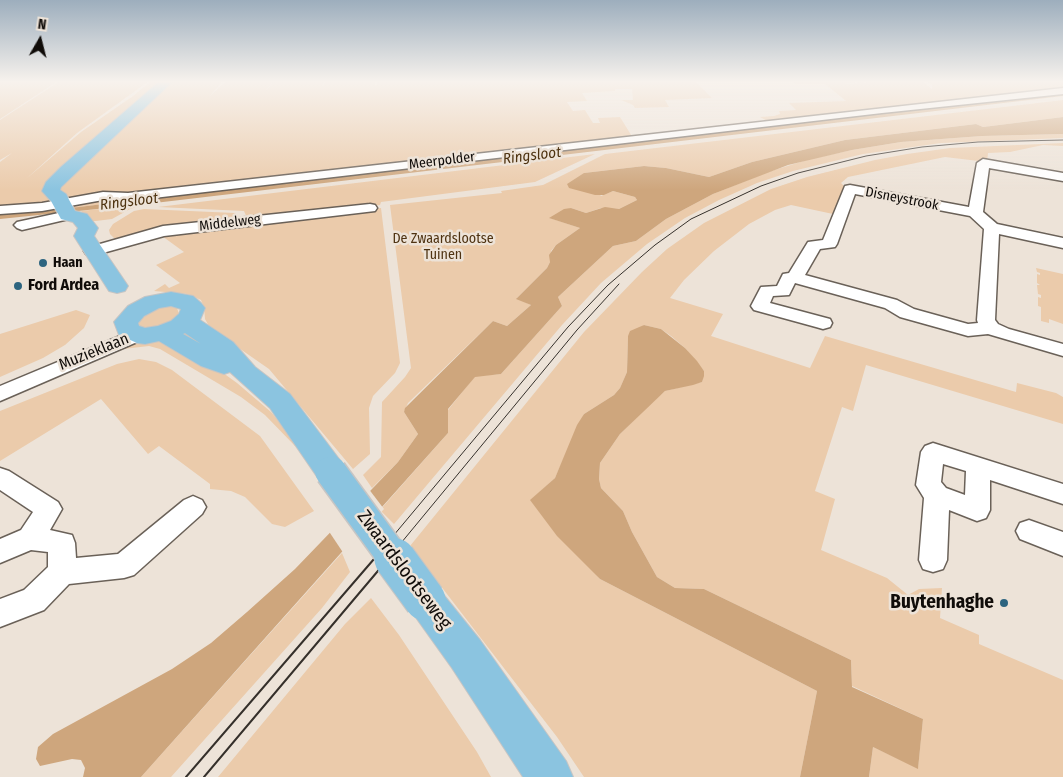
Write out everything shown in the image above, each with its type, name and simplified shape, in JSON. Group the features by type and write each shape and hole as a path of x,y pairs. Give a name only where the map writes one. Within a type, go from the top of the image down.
{"main road":[{"path":"127,117 81,160 78,171 68,181 62,222 69,234 88,244 117,286 135,288 153,302"},
{"path":"117,286 111,298 132,325 175,328 193,312 190,304 179,300 171,299 153,302 132,325"},
{"name":"Zwaardslootseweg","path":"175,328 210,360 246,373 280,401 466,654 550,777"}],"street":[{"name":"Meerpolder","path":"22,225 65,208 103,196 128,197 819,117"},
{"path":"1063,177 983,163 975,214 992,228 1063,243"},
{"name":"Disneystrook","path":"823,323 760,306 767,291 784,291 789,278 795,278 814,245 829,244 850,189 975,214"},
{"name":"Meerpolder","path":"0,210 65,208"},
{"name":"Middelweg","path":"88,244 162,231 370,208"},
{"path":"990,328 986,320 992,228"},
{"path":"795,278 891,304 907,313 968,330 990,328 1020,339 1063,350"},
{"name":"Muzieklaan","path":"0,394 52,370 132,325"},
{"path":"978,466 977,510 937,495 928,485 934,452 978,466 1063,494"},
{"path":"0,478 49,510 30,538"},
{"path":"933,560 937,495"},
{"path":"0,614 34,600 62,572 124,566 193,507"},
{"path":"1029,531 1063,544"},
{"path":"0,551 30,538 62,543 62,572"}],"green space":[{"path":"4,117 99,117 77,133 26,179 81,132 102,117 589,117 593,123 600,123 598,118 620,117 633,138 767,121 760,117 847,117 79,207 0,214 0,162 12,153 0,160 0,120"},
{"name":"De Zwaardslootse Tuinen","path":"917,117 1061,117 983,127 976,124 845,140 752,162 709,177 666,168 644,166 584,173 601,196 613,191 635,197 637,200 619,209 601,208 586,213 571,208 550,218 580,228 556,245 551,251 550,262 547,268 517,298 531,305 507,326 493,321 408,403 404,412 418,434 398,462 372,488 363,475 381,457 382,402 411,368 390,205 502,193 501,191 543,185 605,154"},
{"path":"1063,134 1063,138 941,143 863,154 793,171 757,183 685,218 647,244 601,283 562,325 394,524 380,510 448,433 448,410 475,376 501,374 562,306 558,297 613,246 636,241 666,219 713,194 768,172 810,159 901,142 982,136"},
{"path":"1063,143 1063,146 1043,145 1010,152 988,153 987,162 945,157 848,177 841,183 846,188 833,214 791,205 775,210 749,224 714,251 684,280 670,298 723,314 711,336 810,368 825,336 1016,392 1017,383 1056,393 1063,397 1063,424 866,365 853,411 842,407 815,491 835,499 821,550 887,578 908,595 919,589 942,588 940,618 979,635 979,644 1063,680 1063,777 869,777 873,747 918,768 923,719 852,686 851,660 704,589 675,588 657,577 632,532 623,511 601,488 599,479 600,463 620,434 651,403 665,391 702,382 704,371 685,348 671,336 661,329 644,325 628,336 627,372 620,388 614,395 584,414 555,478 531,500 600,579 817,691 800,777 584,777 557,737 410,546 584,332 667,249 704,223 771,189 807,177 875,160 950,148"},
{"path":"595,154 535,182 381,202 380,205 372,206 371,204 247,218 244,211 158,207"},
{"path":"146,204 130,209 112,219 96,221 92,221 81,211"},
{"path":"381,208 400,363 395,373 373,396 369,408 370,454 353,469 269,369 210,328 205,319 201,300 188,294 154,291 165,284 169,288 180,283 156,265 184,252 162,236 343,212 346,215 372,212 372,209"},
{"path":"144,209 235,213 240,217 116,240 110,234 109,230 113,224 134,211"},
{"path":"1036,268 1063,274 1063,324 1049,319 1049,323 1041,321 1041,307 1038,306 1038,297 1041,298 1041,295 1038,294 1037,285 1040,285 1037,283 1037,274 1040,275 1040,273 1037,272"},
{"path":"167,306 177,308 179,314 169,324 150,329 140,326 138,323 146,311"},
{"path":"76,310 90,315 84,328 65,345 43,358 0,377 0,334"},
{"path":"161,341 219,370 237,383 271,412 298,445 295,446 265,415 241,397 160,349 149,346 123,349 120,347 131,342"},
{"path":"139,359 156,362 172,370 260,436 314,511 285,527 272,524 245,497 231,491 210,489 210,484 159,446 148,454 101,399 0,461 0,411 117,364"},
{"path":"342,553 350,572 322,608 171,777 141,777"},
{"path":"371,598 399,635 477,752 491,777 218,777 345,624"}],"water":[{"name":"Ringsloot","path":"842,117 882,117 146,204 0,219 0,214 79,207 363,172"},
{"path":"1063,117 1063,134 982,136 901,142 852,150 788,165 713,194 666,219 636,241 613,246 558,297 562,306 501,374 475,377 448,409 448,433 141,777 83,777 85,768 81,760 72,759 40,766 36,759 38,747 53,734 172,669 211,643 295,569 398,462 418,434 404,412 405,408 493,321 507,326 531,305 516,299 547,268 550,262 549,255 556,245 580,228 549,218 564,209 571,208 586,213 605,207 619,209 637,200 635,197 613,191 604,195 595,195 569,188 567,184 584,173 644,166 666,168 709,177 752,162 845,140 976,124 983,127"},
{"path":"644,325 661,329 685,348 704,371 704,376 702,382 665,391 620,434 600,463 599,479 601,488 623,511 632,532 657,577 675,588 704,589 851,660 852,687 923,719 918,769 873,747 869,777 800,777 817,691 600,579 557,536 530,500 555,478 577,425 584,414 614,395 620,388 627,372 628,336 630,331"}],"pier":[{"path":"368,488 384,509 344,554 328,530"}],"tram line":[{"path":"373,560 568,327 608,285 655,245 691,219 761,186 798,173 866,156 922,147 978,142 1063,140"},
{"path":"387,560 577,330 619,284"},
{"path":"186,777 374,559"},
{"path":"204,777 388,559"}],"place":[{"name":"Haan","path":"43,263"},
{"name":"Ford Ardea","path":"18,286"},
{"name":"Buytenhaghe","path":"1004,603"}]}
